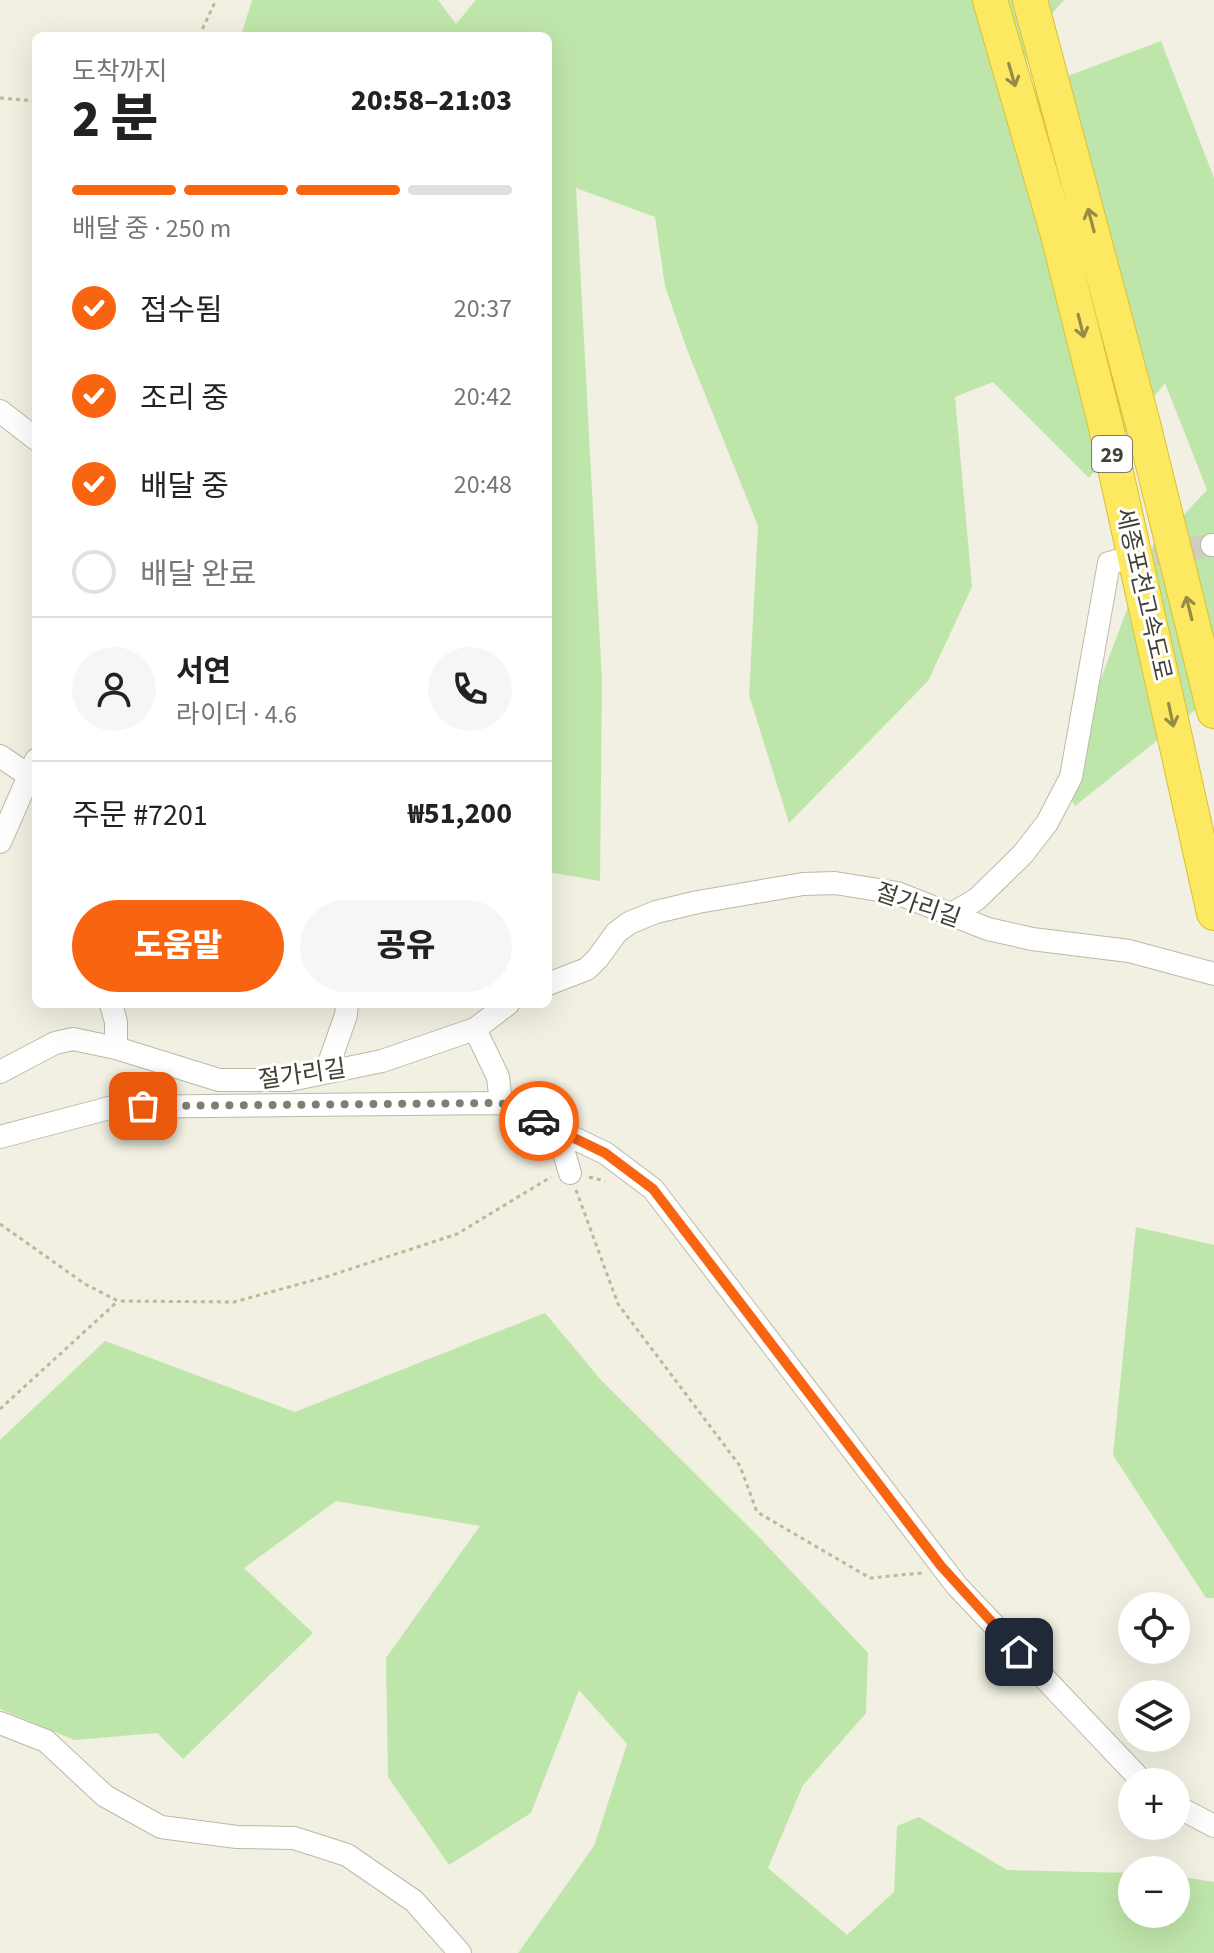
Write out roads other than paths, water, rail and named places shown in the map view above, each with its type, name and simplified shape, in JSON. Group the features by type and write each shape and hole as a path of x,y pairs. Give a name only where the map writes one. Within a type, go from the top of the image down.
{"highway":[{"name":"세종포천고속도로","path":"990,0 1058,235 1105,423 1214,913"},
{"name":"세종포천고속도로","path":"1030,0 1140,409 1214,711"}],"street":[{"path":"0,411 32,436"},
{"path":"950,915 977,899 1023,854 1047,823 1071,777 1109,563 1117,561"},
{"path":"0,756 32,773"},
{"path":"0,842 32,778"},
{"name":"절가리길","path":"552,982 587,969 616,933 629,923 656,912 803,884 835,883 897,893 988,929 1032,939 1129,951 1214,974"},
{"path":"112,1008 116,1022 116,1048"},
{"path":"326,1072 347,1008"},
{"name":"절가리길","path":"0,1072 55,1043 73,1039 116,1048 219,1080 290,1080 382,1061 475,1029 503,1008"},
{"path":"475,1029 498,1077 501,1103"},
{"path":"0,1137 113,1107 501,1103 605,1153 653,1189 941,1566 1130,1768"},
{"path":"540,1121 562,1146 570,1173"},
{"path":"0,1723 46,1741 105,1796 161,1827 237,1837 294,1838 347,1855 414,1901 460,1953"},
{"path":"1190,1813 1214,1826"}],"tunnel":[{"path":"1122,561 1212,545"}]}
